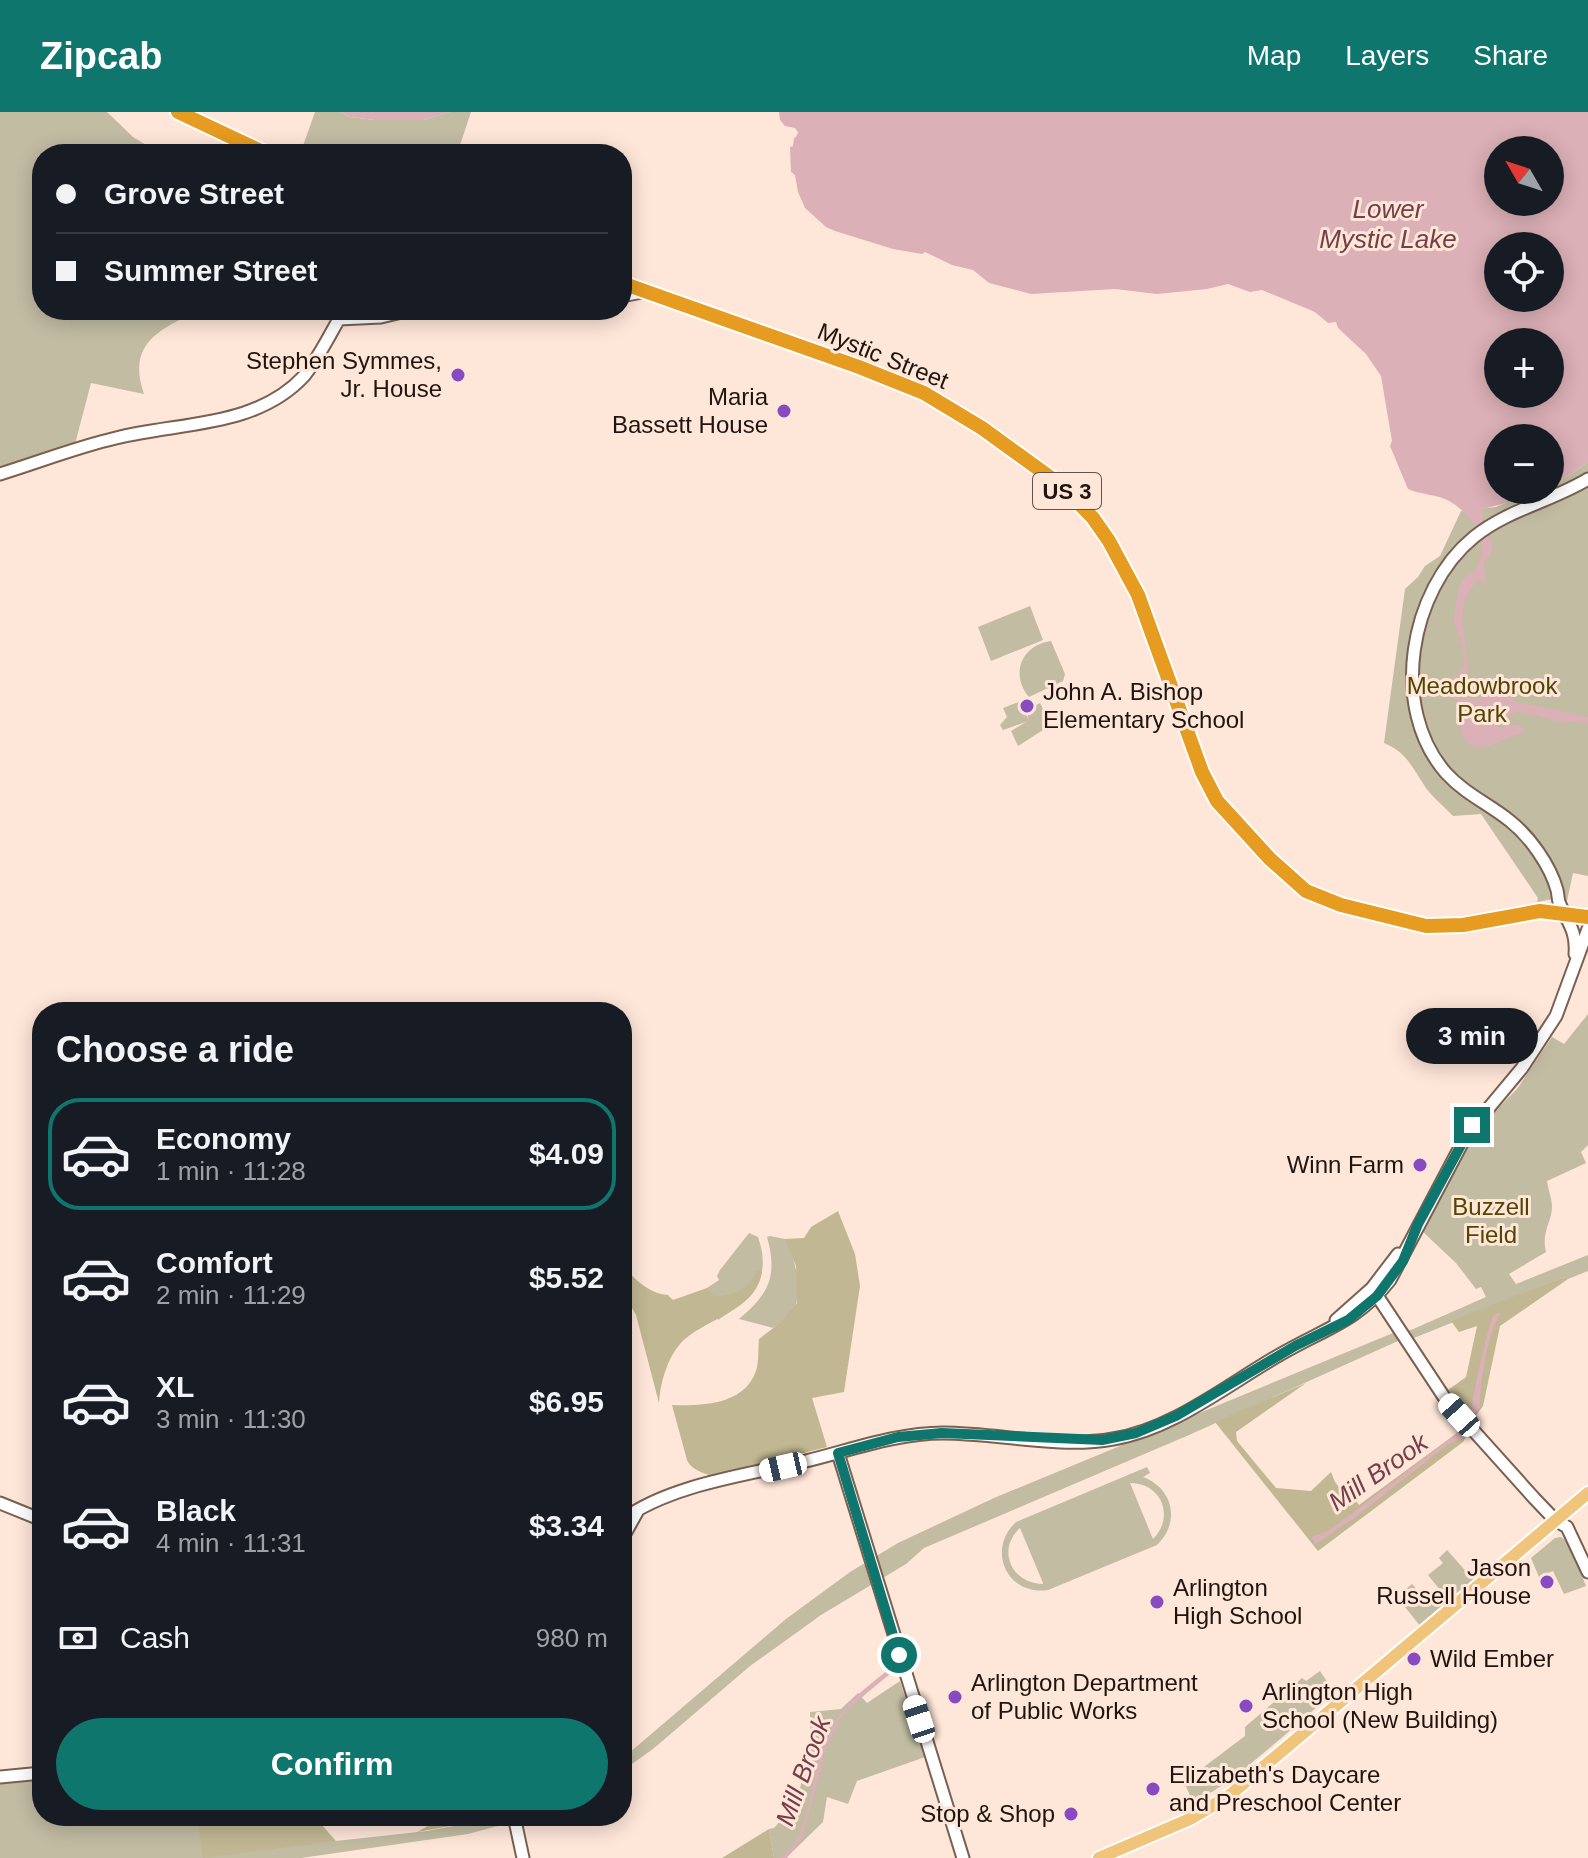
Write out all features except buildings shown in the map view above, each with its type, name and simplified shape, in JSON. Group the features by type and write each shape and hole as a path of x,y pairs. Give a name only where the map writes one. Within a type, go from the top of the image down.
{"highway":[{"path":"178,112 246,144"},
{"name":"Mystic Street","path":"632,286 858,366 924,393 982,428 1062,486 1093,518 1138,595 1202,772 1217,801 1270,859 1306,891 1348,908 1426,926 1463,925 1535,911 1588,917"}],"main road":[{"path":"632,294 647,291"},
{"path":"0,474 119,437 215,422 269,401 304,376 338,320"},
{"path":"1570,982 1575,940 1548,869 1526,837 1510,821 1469,794 1434,756 1422,729 1415,691 1414,661 1420,620 1440,575 1457,552 1489,526 1560,495 1588,479"},
{"path":"632,1513 685,1490 898,1437 942,1433 1079,1441 1115,1439 1176,1416 1317,1334 1374,1292 1418,1224 1472,1125 1517,1075 1552,1023 1588,929"},
{"path":"1374,1292 1446,1400 1555,1520 1567,1527 1588,1572"},
{"path":"838,1453 963,1858"},
{"path":"1099,1858 1190,1819 1230,1795 1588,1493"},
{"path":"0,1503 32,1516"},
{"path":"632,1521 639,1508"},
{"path":"0,1777 32,1774"},
{"path":"516,1826 523,1858"}],"green space":[{"path":"0,112 107,112 145,144 32,144 32,320 181,320 161,331 144,350 140,376 144,394 91,383 75,444 0,468"},
{"path":"315,112 340,112 350,117 375,120 423,120 450,112 471,112 460,144 304,144"},
{"name":"Meadowbrook Park","path":"1588,462 1588,876 1573,873 1567,901 1553,899 1537,902 1538,898 1481,814 1453,816 1429,792 1404,756 1384,743 1405,589 1425,566 1440,556 1461,511 1503,504 1564,504 1564,478"},
{"path":"1030,606 1043,640 991,661 978,627"},
{"path":"1051,641 1065,674 1063,681 1029,697 1020,680 1022,662 1032,648"},
{"path":"1021,701 1029,721 1026,710 1040,703 1051,725 1018,746 1011,731 1026,722 1003,730 1000,725 1007,717 1003,708"},
{"name":"Buzzell Field","path":"1588,1014 1588,1145 1581,1152 1586,1163 1547,1181 1552,1212 1545,1238 1546,1252 1509,1274 1516,1284 1588,1255 1588,1271 1568,1279 1565,1277 1414,1338 1398,1341 1189,1435 924,1548 906,1564 821,1615 750,1666 632,1764 632,1750 786,1619 850,1572 898,1543 994,1498 1486,1297 1481,1287 1476,1289 1456,1263 1423,1232 1482,1124 1517,1089 1552,1037 1564,1044"},
{"path":"749,1233 758,1237 763,1265 761,1276 749,1295 718,1320 707,1288 719,1280 720,1270"},
{"path":"767,1237 785,1239 794,1262 798,1291 793,1309 773,1328 739,1319 758,1301 768,1283 771,1263"},
{"path":"1147,1467 1150,1473 1143,1477 1153,1482 1167,1497 1171,1516 1165,1536 1157,1545 1048,1590 1021,1586 1005,1569 1003,1545 1007,1533 1016,1522","holes":["1130,1483 1150,1489 1162,1503 1163,1521 1153,1539","1020,1528 1043,1583 1043,1584 1023,1578 1011,1564 1009,1546"]},
{"path":"1561,1537 1568,1542 1586,1586 1564,1594 1553,1571 1539,1577 1531,1558 1555,1538"},
{"path":"1447,1550 1479,1586 1425,1632 1397,1597 1412,1584 1424,1597 1419,1602 1422,1606 1430,1599 1437,1602 1440,1590 1428,1575 1443,1563 1439,1558"},
{"path":"1320,1671 1334,1692 1240,1772 1203,1797 1192,1800 1184,1782 1245,1736 1245,1727 1302,1678 1306,1681"},
{"path":"900,1681 925,1757 857,1781 848,1804 827,1797 823,1822 786,1858 774,1858 769,1829 774,1828 795,1805 811,1750 810,1712 841,1709 858,1693 867,1703"},
{"path":"32,1781 32,1826 323,1826 336,1841 454,1826 498,1826 468,1834 301,1858 0,1858 0,1784"}],"shaded area":[{"path":"838,1211 855,1254 860,1286 844,1392 812,1398 827,1447 712,1476 697,1470 687,1460 672,1405 721,1401 742,1391 750,1382 757,1368 759,1339 781,1322 797,1303 796,1266 785,1239 804,1238 811,1227"},
{"path":"757,1270 762,1271 758,1285 740,1305 680,1344 665,1372 659,1403 632,1308 632,1275 642,1285 673,1300 707,1288 714,1296 735,1293 746,1287"},
{"path":"1565,1277 1568,1279 1500,1326 1483,1406 1473,1420 1448,1390 1466,1377 1477,1326 1459,1332 1451,1321"},
{"path":"1306,1383 1236,1432 1237,1441 1276,1488 1311,1491 1331,1472 1349,1500 1354,1498 1359,1505 1461,1430 1467,1435 1463,1442 1318,1551 1215,1422"},
{"path":"198,1826 322,1826 335,1841 203,1858"},
{"path":"428,1826 450,1826 417,1832"},
{"path":"769,1829 774,1858 722,1858"}],"water":[{"path":"340,112 450,112 423,120 375,120 350,117"},
{"name":"Lower Mystic Lake","path":"779,112 1588,112 1588,462 1564,478 1564,424 1484,424 1484,504 1502,504 1483,509 1484,523 1493,548 1484,563 1486,587 1478,578 1464,601 1462,618 1468,668 1466,675 1451,687 1452,693 1460,698 1480,699 1493,684 1501,681 1510,697 1517,702 1588,717 1588,723 1556,721 1518,711 1497,725 1501,730 1504,725 1520,725 1524,730 1521,734 1483,747 1469,744 1463,737 1461,706 1446,690 1449,680 1462,669 1464,662 1454,621 1456,606 1464,578 1473,572 1480,558 1481,539 1472,521 1457,507 1444,499 1408,489 1390,446 1392,441 1381,376 1366,354 1338,328 1336,322 1328,323 1315,312 1262,290 1250,292 1228,284 1157,294 1115,289 1031,294 989,283 973,270 952,265 925,252 893,249 835,231 805,208 795,175 791,172 790,147 798,132 785,126"},
{"path":"1501,1314 1492,1332 1485,1359 1480,1408 1472,1415 1487,1336 1493,1315"},
{"path":"1461,1430 1466,1435 1464,1437 1447,1445 1352,1520 1315,1544 1311,1537 1326,1532"},
{"path":"894,1665 896,1669 844,1712 826,1749 803,1836 787,1858 780,1858 789,1850 801,1829 819,1761 836,1721 855,1698"}],"place":[{"name":"Stephen Symmes, Jr. House","path":"458,375"},
{"name":"Maria Bassett House","path":"784,411"},
{"name":"John A. Bishop Elementary School","path":"1027,706"},
{"name":"Winn Farm","path":"1420,1165"},
{"name":"Jason Russell House","path":"1547,1582"},
{"name":"Arlington High School","path":"1157,1602"},
{"name":"Wild Ember","path":"1414,1659"},
{"name":"Arlington Department of Public Works","path":"955,1697"},
{"name":"Arlington High School (New Building)","path":"1246,1706"},
{"name":"Elizabeth's Daycare and Preschool Center","path":"1153,1789"},
{"name":"Stop & Shop","path":"1071,1814"}],"route":[{"path":"899,1655 838,1453 898,1437 942,1433 1079,1441 1115,1439 1176,1416 1295,1346 1348,1320 1377,1296 1403,1261 1418,1224 1472,1125"}],"water label":[{"name":"Mill Brook","path":"1378,1472"},
{"name":"Mill Brook","path":"803,1771"}]}
